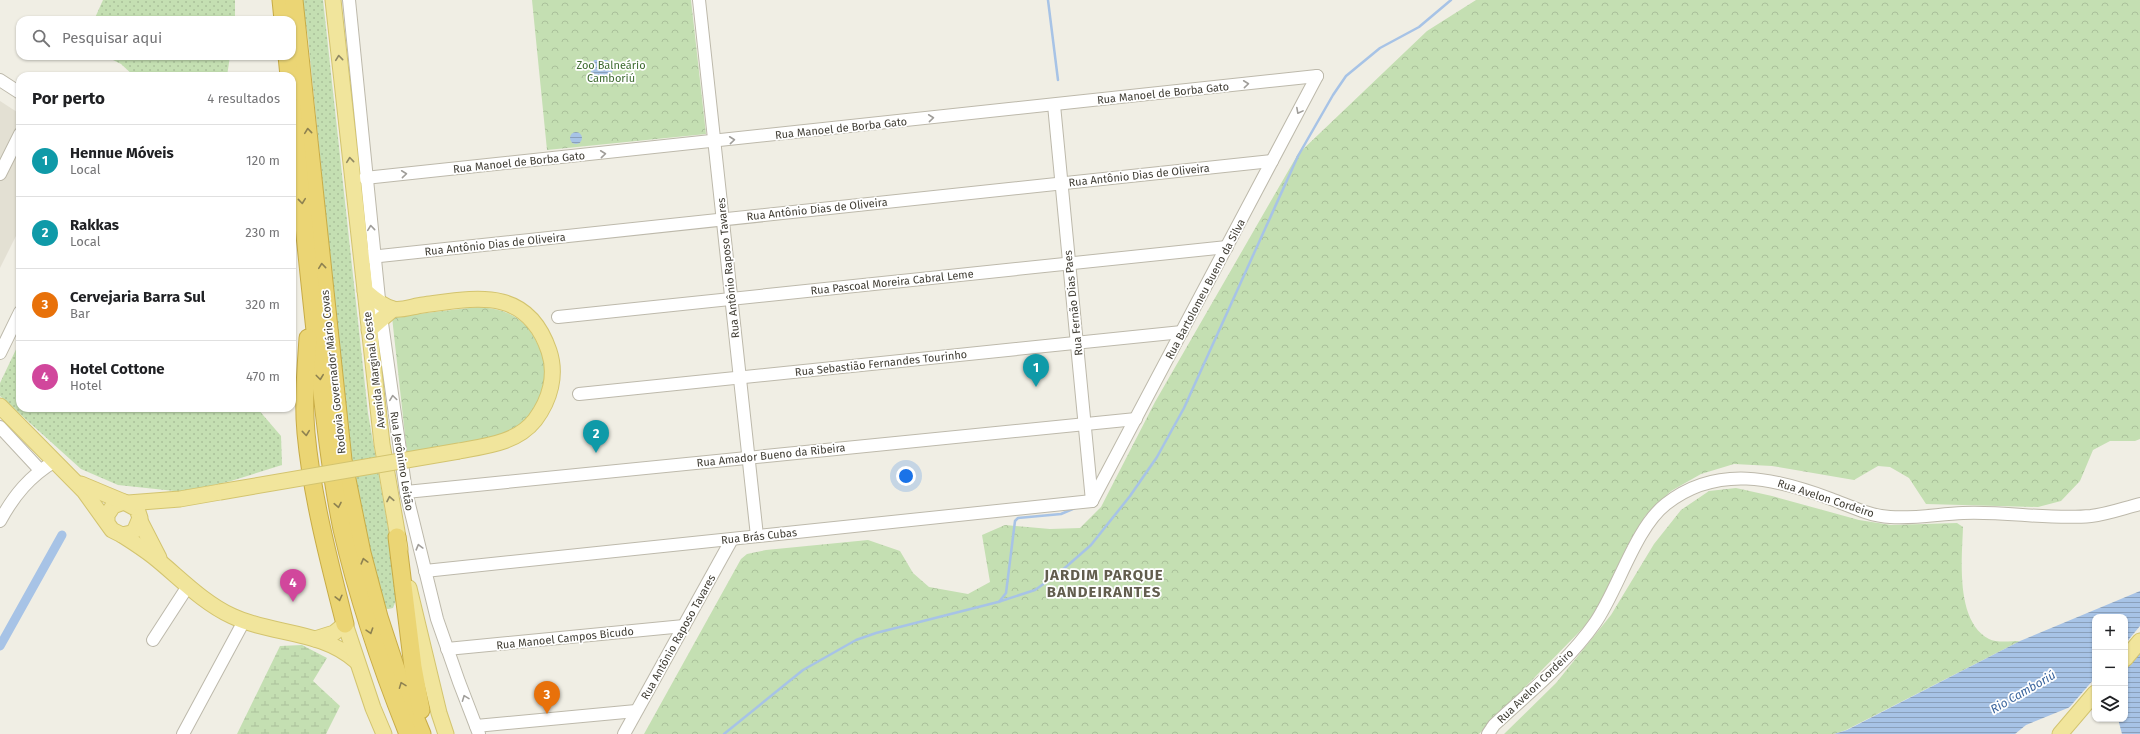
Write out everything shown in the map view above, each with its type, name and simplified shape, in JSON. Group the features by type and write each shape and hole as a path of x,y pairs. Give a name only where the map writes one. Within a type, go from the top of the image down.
{"highway":[{"path":"281,0 283,16"},
{"name":"Rodovia Governador Mário Covas","path":"294,0 296,16"},
{"name":"Rodovia Governador Mário Covas","path":"296,19 335,395 344,467 362,553 379,617 400,680 422,734"},
{"path":"287,60 289,72"},
{"name":"Rodovia Governador Mário Covas","path":"296,147 327,437 342,527 368,624 408,734"},
{"path":"311,296 304,404 306,432 314,490 345,624"},
{"path":"398,537 413,667 426,734"}],"main road":[{"name":"Avenida Marginal Oeste","path":"333,0 359,240 370,256 365,291 383,451 398,537 439,713 446,734"},
{"path":"108,521 110,510 118,503 180,499 492,445 509,440 534,422 548,397 552,382 553,370 546,342 538,330 521,311 510,305 490,298 473,298 393,309 379,303 365,291"},
{"path":"369,330 393,309"},
{"path":"0,406 75,481 108,521 112,530 122,535 164,565 188,586 224,612 244,621 315,639 340,649 356,661"},
{"path":"75,481 137,509 140,519 164,565"},
{"path":"122,535 135,530 140,519 180,499"},
{"path":"315,639 334,633 345,624 356,661 384,734"},
{"path":"2128,655 2140,641"},
{"path":"2060,734 2092,697"}],"street":[{"name":"Rua Jerônimo Leitão","path":"349,0 365,178 370,256 382,319 406,492 425,571 447,649 478,730"},
{"name":"Rua Antônio Raposo Tavares","path":"699,0 757,536"},
{"name":"Rua Manoel de Borba Gato","path":"365,178 714,142 1317,76"},
{"name":"Rua Bartolomeu Bueno da Silva","path":"1092,501 1317,76"},
{"path":"0,80 16,90"},
{"name":"Rua Fernão Dias Paes","path":"1054,105 1092,501"},
{"path":"0,174 16,142"},
{"name":"Rua Antônio Dias de Oliveira","path":"370,256 388,256 1272,161"},
{"path":"356,209 361,186 365,178"},
{"name":"Rua Pascoal Moreira Cabral Leme","path":"558,317 1227,247"},
{"path":"0,353 16,320"},
{"name":"Rua Sebastião Fernandes Tourinho","path":"579,394 1182,332"},
{"name":"Rua Amador Bueno da Ribeira","path":"406,492 1136,418"},
{"path":"0,427 40,470"},
{"path":"0,521 21,488 40,470 56,461"},
{"name":"Rua Avelon Cordeiro","path":"1488,734 1494,725 1552,672 1578,644 1595,623 1605,606 1646,527 1665,505 1690,488 1716,480 1736,478 1772,480 1794,485 1867,513 1889,518 1963,513 2092,516 2140,504"},
{"name":"Rua Brás Cubas","path":"425,571 1092,501"},
{"name":"Rua Antônio Raposo Tavares","path":"624,734 732,539"},
{"path":"153,640 188,586"},
{"path":"183,734 244,621"},
{"name":"Rua Manoel Campos Bicudo","path":"447,649 684,626"},
{"path":"478,730 636,712"}],"shaded area":[{"path":"0,101 16,111 16,236 0,268"}],"green space":[{"path":"103,0 235,0 235,16 96,16"},
{"path":"302,0 323,0 368,413 395,568 396,600 393,608 388,609 383,608 380,599 351,466 308,38"},
{"name":"Zoo Balneário Camboriú","path":"532,0 691,0 706,134 547,150"},
{"path":"1476,0 2140,0 2140,439 2135,441 2110,441 2093,450 2080,481 2061,501 2038,507 1926,504 1909,478 1890,467 1878,466 1854,480 1772,466 1734,464 1701,474 1671,491 1645,516 1602,600 1587,624 1479,734 644,734 741,559 747,554 766,550 868,540 900,551 913,573 929,587 968,594 990,582 982,535 1005,525 1050,529 1080,528 1101,507 1155,402 1298,154 1427,31"},
{"path":"113,60 229,60 228,72 130,72 121,64"},
{"path":"477,307 500,310 509,314 517,318 531,332 545,360 547,369 542,393 529,416 514,430 505,435 478,442 407,453 392,317"},
{"path":"16,349 16,410 0,396 0,383"},
{"path":"18,412 260,412 281,436 282,465 231,481 184,492 118,485 81,469"},
{"path":"1736,488 1772,496 1859,520 1891,525 1957,523 1963,527 1963,588 1970,618 1978,630 1989,639 2000,641 2020,641 1846,730 1834,734 1504,734 1556,683 1611,615 1654,544 1681,510 1709,491"},
{"path":"302,645 327,658 313,681 340,706 326,734 237,734 280,646"}],"water":[{"path":"594,60 607,60 613,64 613,71 604,81 589,79"},
{"path":"578,132 581,133 581,143 574,144 571,143 570,136 571,133"},
{"name":"Rio Camboriú","path":"2140,591 2140,734 2122,734 2119,722 2128,722 2128,614 2092,614 2092,698 2026,725 2015,734 1834,734 1847,730 2020,641"}],"pier":[{"path":"2140,626 2140,653 2128,667 2128,650 2128,640"},
{"path":"2092,681 2092,700 2067,710"}],"waterway":[{"path":"1048,0 1058,80"},
{"path":"724,734 803,670 856,640 876,633 998,602 1035,590 1059,573 1091,545 1130,496 1157,457 1184,408 1298,156 1333,95 1346,76 1380,48 1419,27 1451,0"},
{"path":"999,602 1006,593 1015,521 1018,518 1061,514 1075,508"},
{"path":"0,646 62,535"}],"place":[{"name":"Hennue Móveis","path":"1036,387"},
{"name":"Rakkas","path":"596,453"},
{"name":"Hotel Cottone","path":"293,602"},
{"name":"Cervejaria Barra Sul","path":"547,714"}],"district":[{"name":"JARDIM PARQUE BANDEIRANTES","path":"1104,584"}]}
